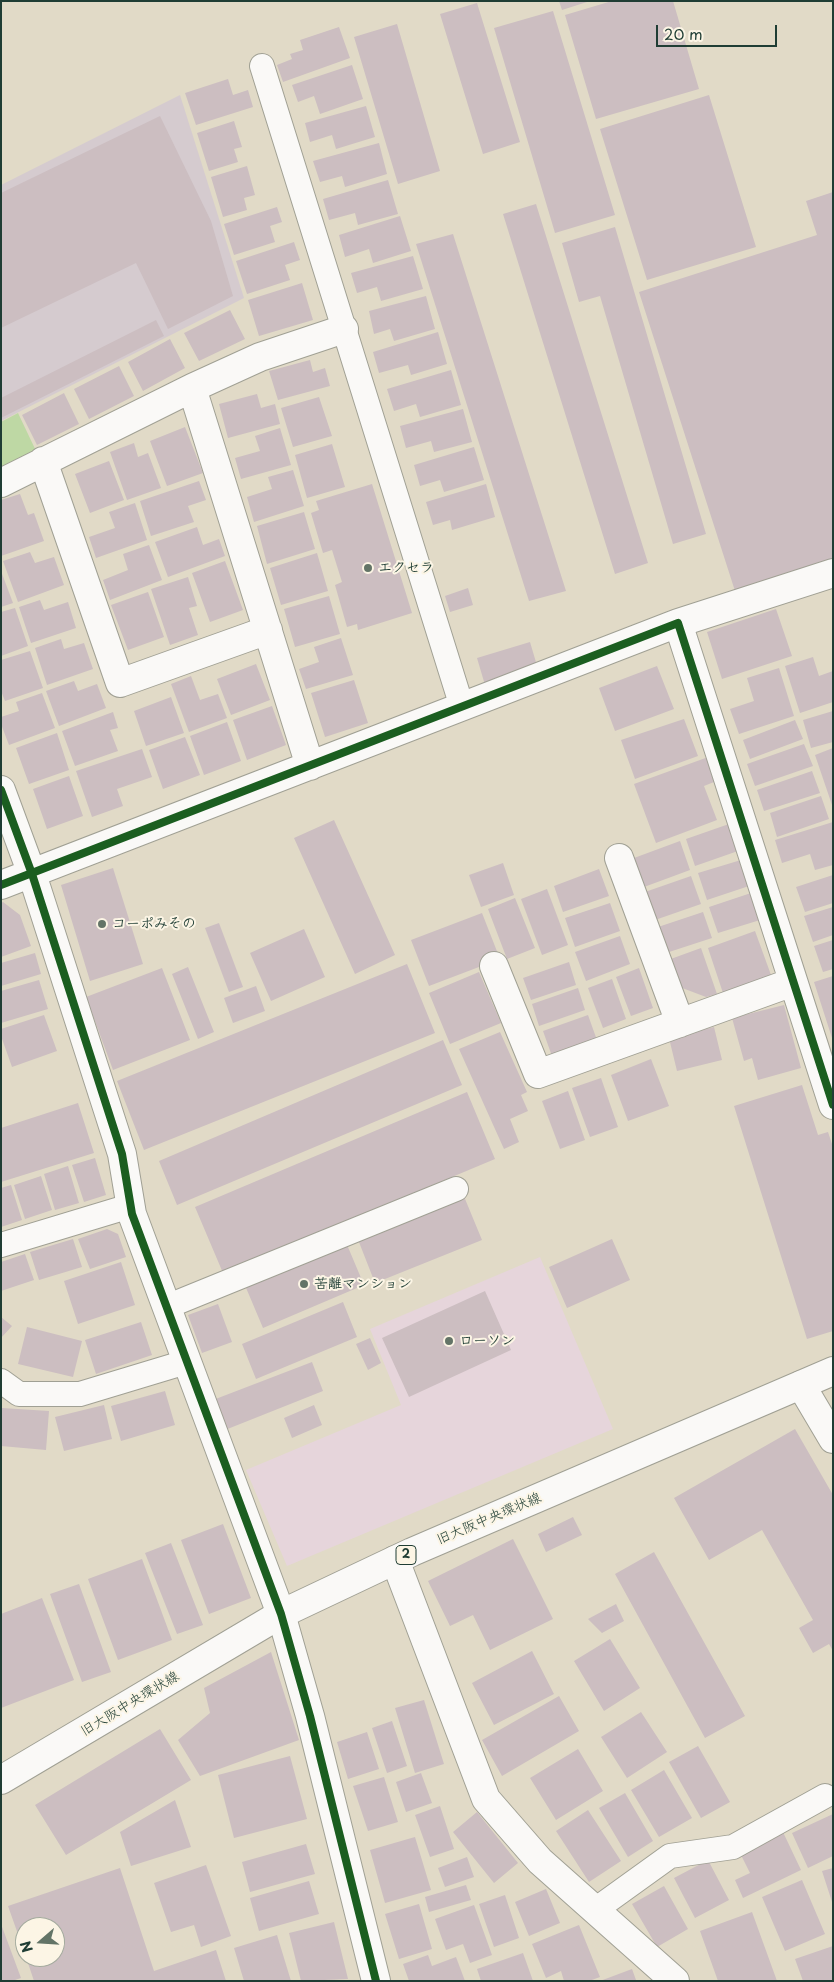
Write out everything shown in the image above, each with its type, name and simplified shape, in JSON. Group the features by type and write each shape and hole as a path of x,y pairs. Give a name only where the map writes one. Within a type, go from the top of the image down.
{"street":[{"path":"1,483 192,388 260,357 344,329"},
{"path":"192,388 310,766"},
{"path":"43,461 120,683 268,630"},
{"path":"1,885 678,623 833,573"},
{"path":"678,623 832,1101"},
{"path":"1,790 32,874 122,1154 132,1214 281,1614 310,1716 376,1981"},
{"path":"619,858 680,1023"},
{"path":"494,966 538,1074 793,982"},
{"name":"旧大阪中央環状線","path":"1,1780 281,1614 395,1560 833,1372"},
{"path":"801,1385 833,1439"},
{"path":"395,1560 486,1799 540,1861 675,1981"}],"lane":[{"path":"262,66 462,706"},
{"path":"166,1307 456,1189"},
{"path":"1,1245 130,1206"},
{"path":"1,1381 19,1394 80,1394 186,1362"},
{"path":"595,1910 670,1856 733,1847 825,1796"}],"shaded area":[{"path":"180,95 244,298 1,421 1,185"},
{"path":"540,1257 613,1429 287,1566 246,1470 401,1405 370,1329"}],"green space":[{"path":"18,413 37,453 1,471 1,422"}],"building":[{"path":"559,1 587,1 587,2 562,10"},
{"path":"612,1 673,1 699,89 596,119 565,15"},
{"path":"477,3 520,142 483,154 440,14"},
{"path":"553,11 615,215 555,233 494,28"},
{"path":"397,24 440,171 398,184 354,37"},
{"path":"339,27 350,58 283,82 277,65 292,59 290,54 303,50 300,40"},
{"path":"352,65 363,99 320,114 314,96 298,102 292,85"},
{"path":"228,79 233,95 248,90 253,107 196,125 185,93"},
{"path":"709,95 756,247 647,280 600,129"},
{"path":"366,106 375,137 336,149 332,135 310,142 305,123"},
{"path":"160,116 211,221 233,296 168,329 136,263 1,328 1,193"},
{"path":"234,121 242,147 234,149 238,162 209,171 197,133"},
{"path":"379,143 387,174 345,187 342,176 320,182 313,161"},
{"path":"247,166 255,195 244,198 247,210 223,217 211,177"},
{"path":"388,180 398,214 358,225 355,213 329,220 323,199"},
{"path":"833,192 833,560 735,591 639,292 817,235 806,201"},
{"path":"536,204 648,563 615,574 503,214"},
{"path":"277,207 282,222 270,226 275,242 234,255 224,224"},
{"path":"400,216 411,251 373,263 369,249 345,257 339,235"},
{"path":"615,227 706,534 673,544 600,296 579,302 562,243"},
{"path":"453,234 566,591 529,601 416,244"},
{"path":"294,242 300,260 285,265 290,280 247,294 236,261"},
{"path":"413,256 423,289 381,301 377,287 357,293 351,273"},
{"path":"302,283 313,320 259,336 248,300"},
{"path":"426,296 435,329 394,341 390,329 374,334 369,311"},
{"path":"230,310 245,339 199,361 184,333"},
{"path":"156,320 164,336 1,418 1,398"},
{"path":"438,332 447,364 411,375 408,365 379,373 373,352"},
{"path":"170,339 185,368 143,391 128,362"},
{"path":"310,360 313,372 325,368 330,386 278,400 269,371"},
{"path":"119,366 134,396 89,419 74,389"},
{"path":"451,370 461,405 420,417 416,404 394,411 387,389"},
{"path":"64,393 79,424 37,445 22,415"},
{"path":"257,394 261,408 275,404 280,424 228,438 219,404"},
{"path":"319,397 332,436 293,447 281,408"},
{"path":"463,409 472,442 434,452 431,441 406,448 400,426"},
{"path":"185,427 203,473 167,486 150,441"},
{"path":"280,428 291,465 241,479 235,458 260,451 255,436"},
{"path":"134,443 138,457 148,453 161,488 127,500 110,452"},
{"path":"332,444 345,487 307,498 295,455"},
{"path":"474,447 484,480 444,492 440,480 420,486 414,465"},
{"path":"109,461 124,500 90,513 75,474"},
{"path":"293,470 304,506 254,522 247,497 272,489 268,477"},
{"path":"199,481 206,500 188,506 194,522 151,536 140,501"},
{"name":"エクセラ","path":"372,484 412,613 358,630 357,624 347,627 335,585 342,582 332,550 323,553 311,513 319,510 316,501"},
{"path":"486,484 495,517 452,530 450,520 433,525 426,502"},
{"path":"20,494 28,515 34,513 44,541 1,556 1,500"},
{"path":"135,503 147,540 96,558 89,537 115,528 109,512"},
{"path":"304,512 315,549 267,564 257,526"},
{"path":"197,527 203,545 219,539 225,556 168,577 155,542"},
{"path":"149,545 162,580 110,600 103,580 128,570 123,554"},
{"path":"30,552 35,563 54,557 64,585 18,602 3,561"},
{"path":"317,553 328,591 281,605 270,568"},
{"path":"225,561 243,610 210,622 192,573"},
{"path":"1,571 13,603 1,607"},
{"path":"188,577 197,606 189,608 198,635 170,645 151,589"},
{"path":"468,588 473,605 450,612 445,596"},
{"path":"148,592 164,637 128,650 111,605"},
{"path":"329,596 340,634 295,647 284,609"},
{"path":"40,600 44,610 68,602 76,628 31,643 19,607"},
{"path":"15,608 28,646 1,656 1,612"},
{"path":"776,609 792,656 722,679 707,632"},
{"path":"341,638 353,675 306,689 299,669 319,662 314,647"},
{"path":"61,639 64,649 84,643 93,669 47,685 35,648"},
{"path":"530,642 538,669 485,685 477,658"},
{"path":"30,651 43,688 5,701 1,691 1,660"},
{"path":"813,657 819,676 833,671 833,702 800,713 785,666"},
{"path":"256,664 270,700 231,715 217,679"},
{"path":"657,666 674,709 615,731 599,688"},
{"path":"779,668 794,716 739,734 730,709 754,701 747,678"},
{"path":"191,676 200,700 218,694 227,718 189,732 171,684"},
{"path":"354,680 368,723 325,737 311,693"},
{"path":"74,681 78,691 97,684 106,708 59,726 46,691"},
{"path":"42,693 55,728 9,745 1,724 1,717 19,711 16,702"},
{"path":"171,697 184,733 146,746 134,711"},
{"path":"272,706 286,745 247,760 233,720"},
{"path":"833,711 833,742 811,748 803,720"},
{"path":"113,712 118,728 110,730 118,751 75,766 62,731"},
{"path":"684,719 698,756 635,779 621,740"},
{"path":"795,720 803,739 750,759 743,740"},
{"path":"227,722 241,761 204,775 190,736"},
{"path":"57,733 69,770 29,784 16,748"},
{"path":"185,737 200,775 163,789 149,750"},
{"path":"804,744 813,766 755,786 747,764"},
{"path":"833,748 833,805 832,805 815,755"},
{"path":"142,749 152,777 117,789 123,806 92,817 76,771"},
{"path":"711,756 719,780 704,786 717,820 656,843 634,784"},
{"path":"812,771 820,793 764,811 757,790"},
{"path":"69,776 83,816 47,829 33,789"},
{"path":"821,796 829,819 777,837 770,813"},
{"path":"334,820 395,955 355,974 294,838"},
{"path":"833,822 833,865 815,870 810,854 782,863 775,840"},
{"path":"729,824 738,851 695,866 686,839"},
{"path":"680,841 690,870 644,887 634,858"},
{"path":"741,860 749,886 707,900 698,873"},
{"path":"503,863 514,895 481,907 469,875"},
{"name":"コーポみその","path":"113,868 143,964 90,981 61,885"},
{"path":"599,869 609,896 563,912 554,886"},
{"path":"833,875 833,903 805,912 796,887"},
{"path":"691,876 701,904 655,920 645,892"},
{"path":"547,889 568,945 542,955 521,899"},
{"path":"751,893 760,920 718,933 709,907"},
{"path":"515,898 535,948 507,959 488,909"},
{"path":"3,902 20,915 31,946 1,957 1,903"},
{"path":"610,903 620,931 575,947 565,918"},
{"path":"833,907 833,935 813,942 804,916"},
{"path":"703,912 712,938 666,953 658,927"},
{"path":"482,913 500,959 429,986 411,940"},
{"path":"219,923 243,987 229,992 205,928"},
{"path":"304,929 325,977 271,1001 250,953"},
{"path":"755,931 771,975 723,993 708,948"},
{"path":"620,936 630,964 586,981 575,952"},
{"path":"833,940 833,969 823,972 814,946"},
{"path":"701,948 717,994 706,997 677,986 668,960"},
{"path":"35,953 41,974 1,986 1,963"},
{"path":"569,962 576,985 531,1000 523,978"},
{"path":"407,964 435,1033 144,1150 117,1081"},
{"path":"188,967 214,1032 198,1039 172,974"},
{"path":"162,968 190,1040 113,1070 86,997"},
{"path":"639,968 653,1008 631,1016 616,977"},
{"path":"479,972 501,1023 450,1044 429,993"},
{"path":"833,976 833,1038 832,1038 814,982"},
{"path":"612,979 626,1019 603,1028 588,988"},
{"path":"39,980 48,1009 1,1023 1,991"},
{"path":"256,986 265,1011 233,1023 224,998"},
{"path":"578,988 585,1010 539,1026 532,1004"},
{"path":"784,1005 801,1068 758,1080 752,1058 744,1061 732,1018"},
{"path":"44,1015 57,1051 12,1067 1,1036 1,1029"},
{"path":"588,1015 598,1043 553,1059 543,1031"},
{"path":"714,1027 722,1060 677,1071 669,1038"},
{"path":"500,1032 527,1092 521,1095 528,1111 510,1119 519,1142 504,1149 459,1049"},
{"path":"443,1040 462,1085 177,1205 159,1161"},
{"path":"651,1059 669,1106 628,1121 611,1075"},
{"path":"601,1078 618,1127 590,1137 572,1088"},
{"path":"802,1085 818,1135 828,1132 833,1147 833,1331 807,1339 734,1106"},
{"path":"568,1091 585,1140 560,1149 542,1101"},
{"path":"467,1092 495,1159 223,1273 195,1207"},
{"path":"78,1103 94,1153 1,1182 1,1128"},
{"path":"95,1158 106,1195 84,1202 72,1165"},
{"path":"68,1166 79,1203 55,1210 44,1174"},
{"path":"41,1176 52,1210 25,1219 14,1185"},
{"path":"11,1185 22,1220 1,1227 1,1188"},
{"path":"463,1194 482,1240 375,1283 357,1237"},
{"path":"107,1229 118,1234 126,1257 90,1269 78,1239"},
{"path":"73,1239 82,1267 39,1280 30,1252"},
{"path":"612,1239 630,1280 567,1308 549,1267"},
{"name":"苦離マンション","path":"345,1240 364,1285 263,1328 244,1283"},
{"path":"25,1254 34,1280 1,1291 1,1262"},
{"path":"121,1262 135,1305 78,1324 64,1281"},
{"path":"485,1291 511,1350 409,1397 382,1338"},
{"path":"343,1302 357,1337 256,1379 242,1344"},
{"path":"218,1304 232,1342 202,1353 188,1315"},
{"path":"1,1317 12,1326 1,1338"},
{"path":"141,1322 152,1355 96,1374 85,1340"},
{"path":"27,1327 82,1341 73,1377 18,1364"},
{"path":"370,1338 381,1363 368,1370 356,1344"},
{"path":"312,1362 323,1391 225,1430 213,1400"},
{"path":"165,1391 175,1425 121,1441 111,1406"},
{"path":"104,1405 112,1439 64,1451 55,1417"},
{"path":"314,1405 322,1425 292,1438 284,1418"},
{"path":"2,1408 49,1411 46,1450 1,1446"},
{"path":"795,1429 833,1495 833,1651 829,1644 813,1653 799,1628 813,1620 762,1530 709,1560 674,1498"},
{"path":"573,1517 582,1535 546,1552 538,1534"},
{"path":"223,1524 251,1598 209,1614 181,1540"},
{"path":"513,1539 553,1619 490,1650 473,1615 450,1626 428,1581"},
{"path":"171,1543 203,1625 177,1634 145,1553"},
{"path":"654,1552 745,1716 705,1738 615,1574"},
{"path":"142,1559 172,1640 118,1660 88,1579"},
{"path":"79,1584 111,1672 82,1682 50,1594"},
{"path":"42,1598 74,1680 1,1708 1,1614"},
{"path":"616,1604 624,1621 602,1633 588,1619"},
{"path":"610,1639 640,1688 604,1711 574,1661"},
{"path":"532,1651 554,1694 494,1725 472,1683"},
{"path":"271,1652 299,1740 200,1776 178,1740 210,1713 204,1688"},
{"path":"559,1696 579,1731 502,1776 482,1740"},
{"path":"424,1700 444,1764 415,1773 395,1708"},
{"path":"641,1712 667,1752 627,1778 601,1737"},
{"path":"392,1721 407,1766 387,1773 372,1728"},
{"path":"160,1729 191,1780 66,1855 35,1805"},
{"path":"367,1732 379,1769 348,1779 337,1742"},
{"path":"698,1746 730,1802 701,1818 669,1762"},
{"path":"578,1749 603,1791 556,1820 530,1778"},
{"path":"290,1756 307,1819 234,1838 218,1775"},
{"path":"664,1770 692,1818 659,1837 631,1790"},
{"path":"421,1773 432,1803 406,1812 396,1782"},
{"path":"384,1777 398,1822 368,1831 353,1786"},
{"path":"625,1793 653,1841 628,1857 599,1808"},
{"path":"175,1800 191,1847 131,1866 120,1832"},
{"path":"440,1806 454,1849 430,1857 415,1815"},
{"path":"588,1810 621,1861 589,1882 556,1831"},
{"path":"477,1812 518,1863 494,1883 453,1832"},
{"path":"833,1814 833,1856 808,1868 792,1833"},
{"path":"782,1830 801,1870 743,1898 735,1880 750,1873 739,1851"},
{"path":"415,1837 431,1890 385,1903 370,1850"},
{"path":"306,1844 315,1874 250,1892 242,1862"},
{"path":"467,1857 474,1877 445,1887 438,1868"},
{"path":"708,1860 729,1900 695,1918 674,1878"},
{"path":"206,1865 231,1936 201,1947 194,1925 171,1932 154,1883"},
{"path":"120,1868 154,1971 216,1950 226,1981 34,1981 29,1967 65,1967 65,1917 15,1917 15,1926 8,1906"},
{"path":"833,1868 833,1901 832,1902 822,1871"},
{"path":"802,1880 825,1934 785,1951 762,1897"},
{"path":"309,1881 319,1914 259,1931 250,1898"},
{"path":"466,1885 471,1900 429,1912 425,1897"},
{"path":"664,1886 688,1929 657,1947 632,1904"},
{"path":"546,1889 560,1923 529,1936 515,1902"},
{"path":"505,1895 519,1938 494,1947 479,1904"},
{"path":"419,1904 432,1949 399,1959 385,1914"},
{"path":"474,1905 492,1955 470,1963 463,1944 446,1950 435,1919"},
{"path":"752,1912 777,1981 718,1981 700,1931"},
{"path":"334,1922 348,1979 301,1981 289,1933"},
{"path":"1,1924 15,1962 15,1967 17,1967 21,1978 12,1981 1,1981"},
{"path":"579,1925 600,1977 589,1981 564,1981 561,1971 546,1978 532,1944"},
{"path":"277,1935 291,1981 244,1981 234,1948"},
{"path":"833,1946 833,1981 803,1981 795,1959"},
{"path":"523,1953 533,1981 481,1981 477,1969"},
{"path":"428,1955 432,1966 456,1957 465,1981 409,1981 403,1964"},
{"path":"632,1969 636,1980 634,1981 600,1981"}],"cycle path":[{"path":"1,885 678,623 833,1105"},
{"path":"1,790 32,874 122,1154 132,1214 281,1614 310,1716 376,1981"}],"place":[{"name":"エクセラ","path":"368,568"},
{"name":"コーポみその","path":"102,924"},
{"name":"苦離マンション","path":"304,1284"},
{"name":"ローソン","path":"449,1341"}]}
